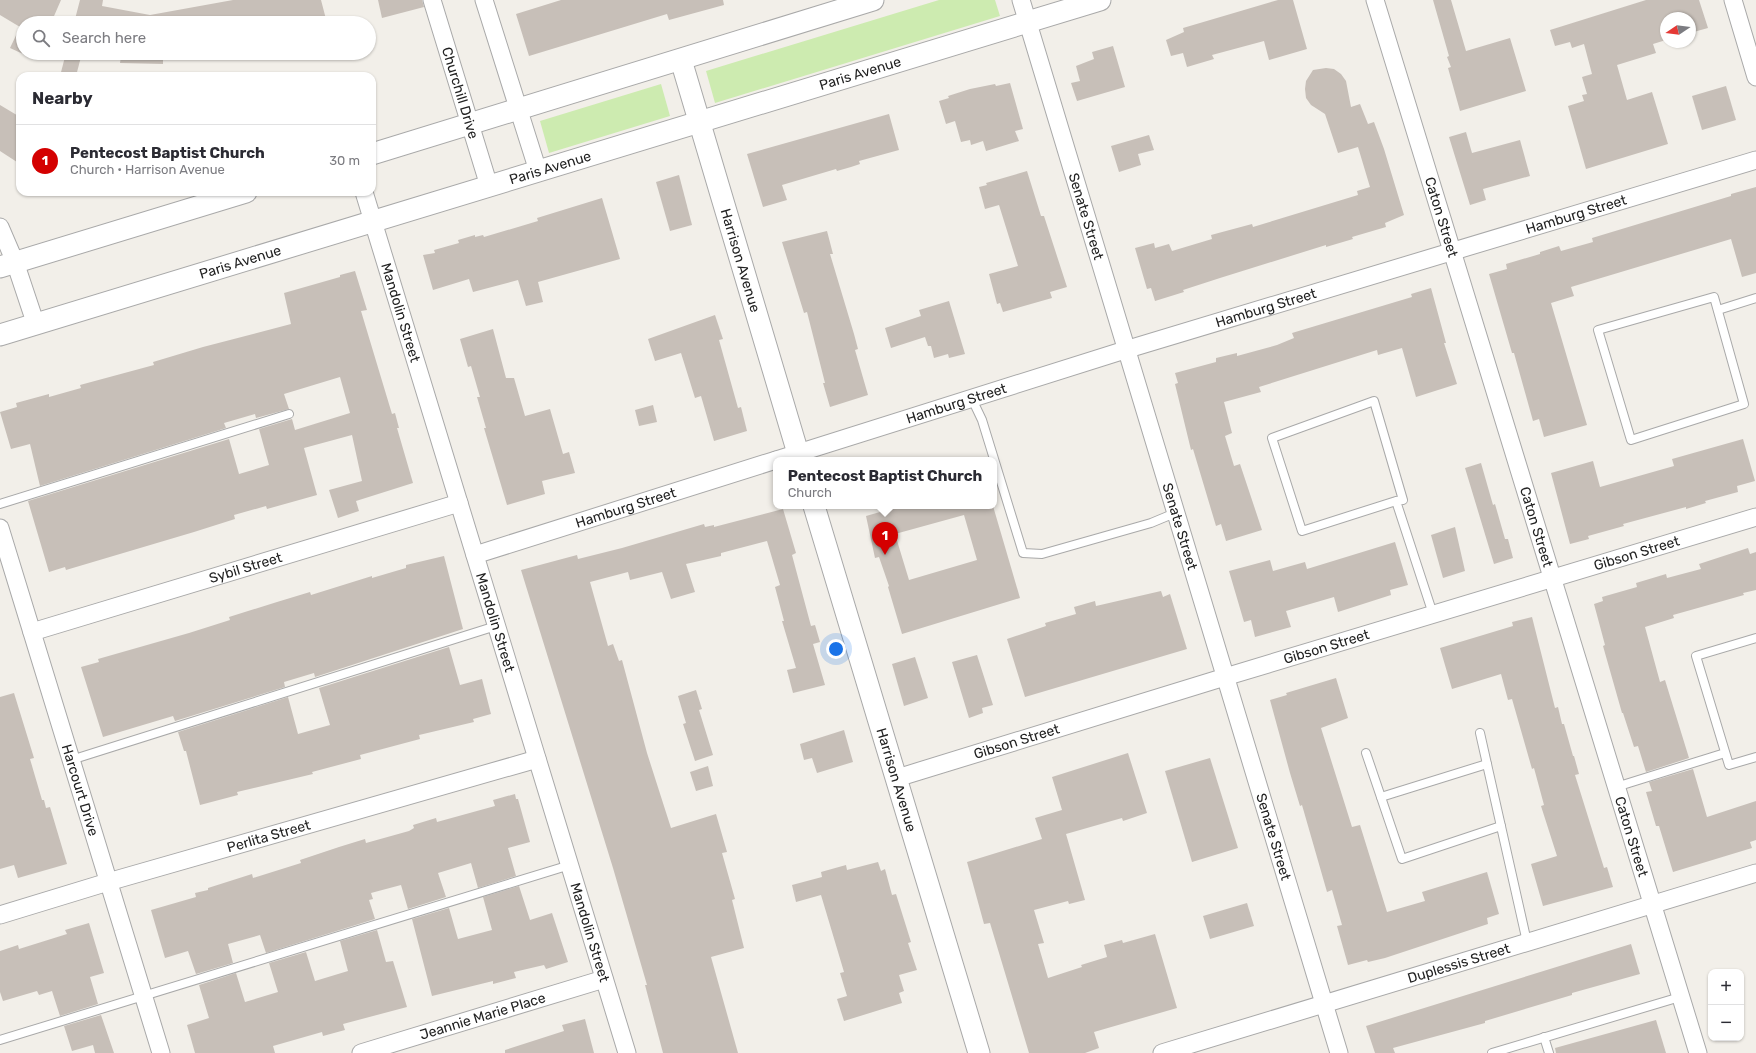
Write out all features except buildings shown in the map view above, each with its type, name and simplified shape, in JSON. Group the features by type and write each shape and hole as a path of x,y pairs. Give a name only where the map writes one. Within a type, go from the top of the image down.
{"street":[{"name":"Churchill Drive","path":"432,0 489,186"},
{"path":"484,0 538,171"},
{"path":"376,153 873,0"},
{"name":"Senate Street","path":"1021,0 1125,350 1339,1053"},
{"name":"Paris Avenue","path":"0,335 1100,0"},
{"name":"Caton Street","path":"1375,0 1698,1053"},
{"path":"1733,0 1756,77"},
{"name":"Harrison Avenue","path":"681,60 799,456"},
{"name":"Hamburg Street","path":"799,456 972,398 1125,350 1756,160"},
{"path":"8,264 233,196"},
{"name":"Mandolin Street","path":"365,196 627,1053"},
{"path":"0,227 8,264 36,325"},
{"name":"Hamburg Street","path":"475,555 773,461"},
{"name":"Sybil Street","path":"32,632 459,503"},
{"name":"Harrison Avenue","path":"815,509 979,1053"},
{"name":"Gibson Street","path":"897,778 1224,677 1756,517"},
{"name":"Harcourt Drive","path":"0,528 161,1053"},
{"name":"Perlita Street","path":"0,915 108,882 537,759"},
{"name":"Duplessis Street","path":"1162,1053 1756,873"},
{"name":"Jeannie Marie Place","path":"361,1053 604,979"}],"lane":[{"path":"1714,297 1718,310 1744,404 1631,440 1598,330 1714,297"},
{"path":"1718,310 1756,298"},
{"path":"972,398 982,420 993,457"},
{"path":"1374,401 1403,500 1396,501 1302,531 1272,438 1374,401"},
{"path":"0,504 289,414"},
{"path":"997,468 1023,552 1042,554 1151,523 1175,513"},
{"path":"1396,501 1433,614"},
{"path":"71,760 496,626"},
{"path":"1756,638 1696,656 1729,765 1756,757"},
{"path":"1480,733 1527,942"},
{"path":"1616,787 1725,752"},
{"path":"1366,753 1402,859 1501,826"},
{"path":"1381,797 1487,764"},
{"path":"0,1040 570,866"},
{"path":"1492,1053 1680,997"},
{"path":"1544,1037 1549,1053"}],"green space":[{"path":"939,0 995,0 1000,16 715,103 706,71"},
{"path":"661,84 670,116 549,153 540,121"}],"place":[{"name":"Pentecost Baptist Church","path":"885,555"}]}
